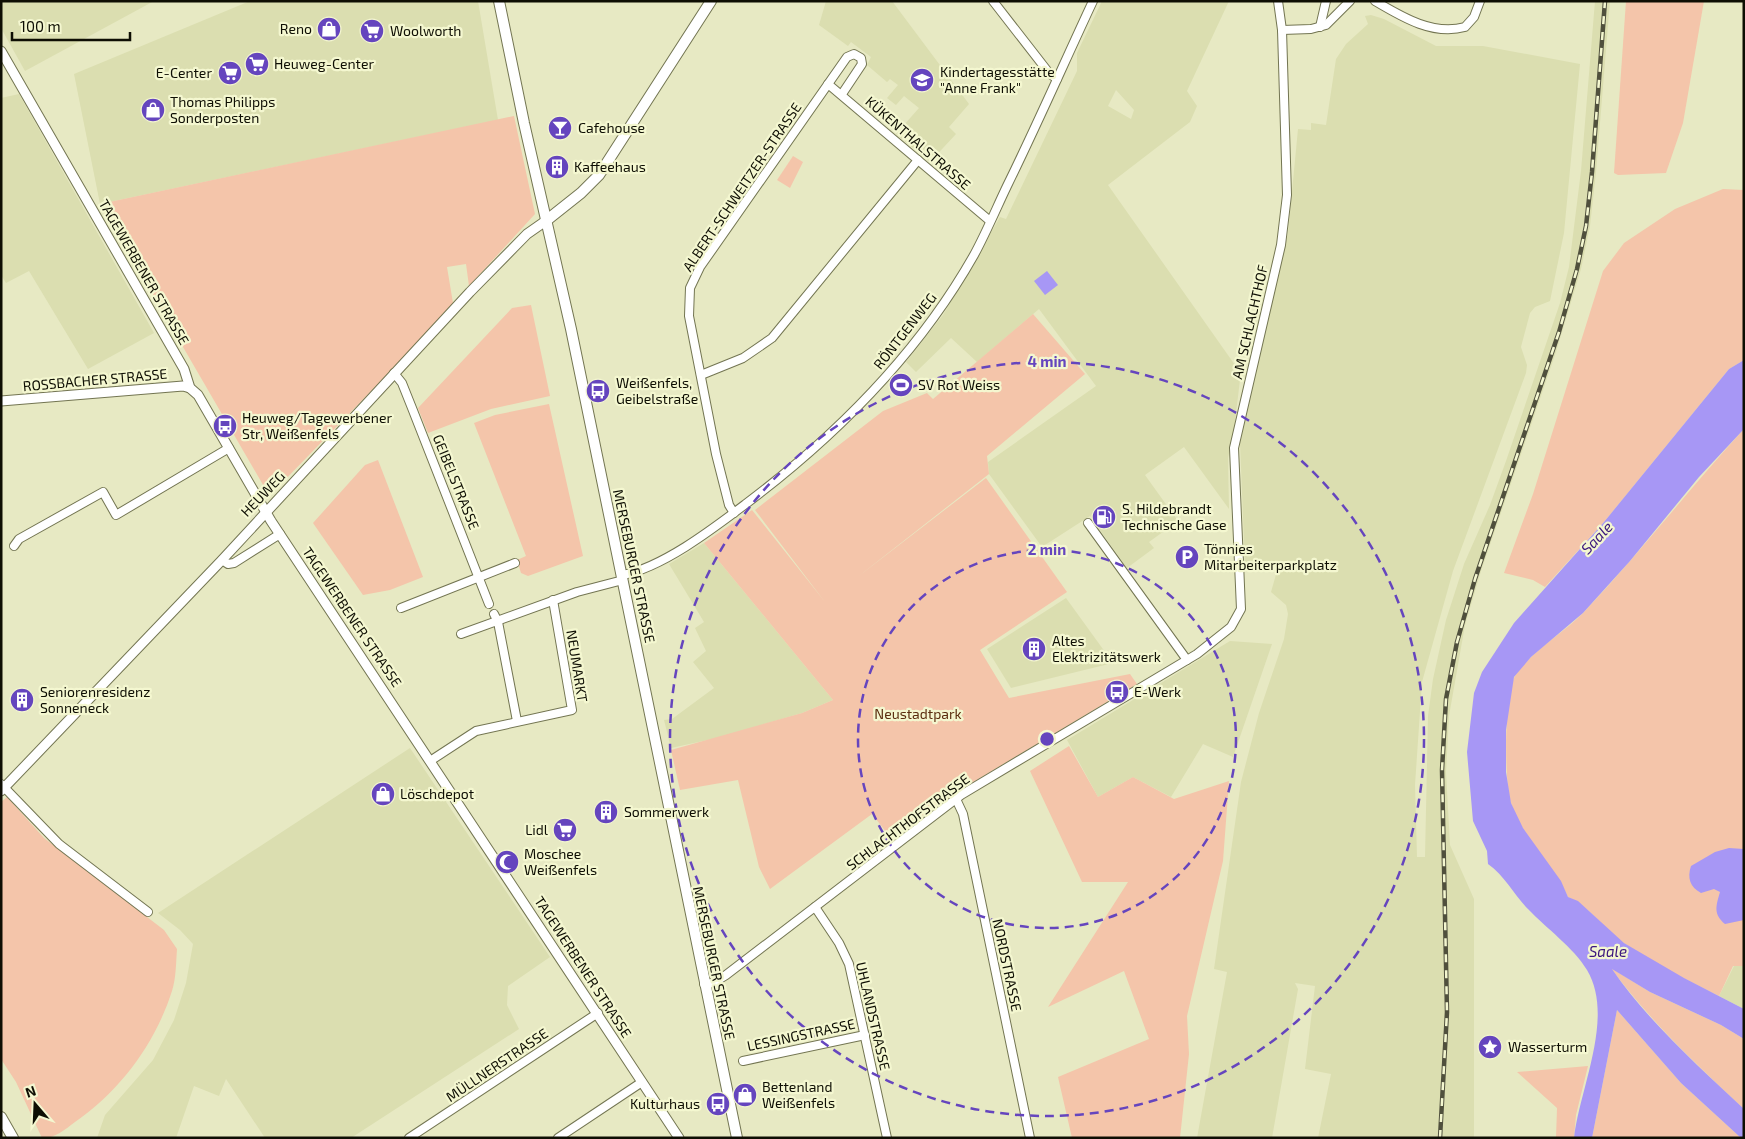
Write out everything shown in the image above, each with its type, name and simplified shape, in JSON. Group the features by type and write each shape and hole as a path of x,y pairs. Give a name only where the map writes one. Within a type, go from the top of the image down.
{"main road":[{"name":"MERSEBURGER STRASSE","path":"499,1 622,578 737,1138"},
{"path":"547,220 574,200 599,175 711,1"},
{"path":"1,1117 13,1138"}],"street":[{"path":"994,1 1049,73 1057,79"},
{"name":"RÖNTGENWEG","path":"461,634 648,568 734,513 821,445 868,397 914,343 974,255 1093,1"},
{"name":"AM SCHLACHTHOF","path":"1218,639 1235,621 1241,608 1234,448 1285,221 1286,178 1282,30 1278,1"},
{"path":"1320,27 1326,1"},
{"path":"1282,30 1320,27 1332,21 1350,1"},
{"path":"1375,1 1396,14 1425,26 1447,30 1465,27 1474,17 1480,1"},
{"name":"TAGEWERBENER STRASSE","path":"1,52 184,369 190,388 198,395 266,512 679,1138"},
{"name":"ALBERT-SCHWEITZER-STRASSE","path":"734,513 729,506 701,375 688,304 690,288 695,276 828,84 848,57 854,54 858,56 862,64 842,94"},
{"name":"KÜKENTHALSTRASSE","path":"828,84 990,221"},
{"path":"701,375 748,355 772,338 918,160"},
{"name":"HEUWEG","path":"2,787 222,560 490,272 527,234 547,220"},
{"name":"GEIBELSTRASSE","path":"394,373 402,383 490,604"},
{"name":"ROSSBACHER STRASSE","path":"1,401 182,386 190,388"},
{"path":"14,546 19,539 103,492 116,515 229,448"},
{"path":"1088,523 1187,660"},
{"path":"222,560 228,564 234,563 280,534"},
{"path":"401,608 515,563"},
{"name":"NEUMARKT","path":"430,761 476,731 572,710 553,600"},
{"path":"494,614 498,622 517,721"},
{"name":"SCHLACHTHOFSTRASSE","path":"704,984 713,983 726,975 956,799 1187,660 1218,639"},
{"path":"2,787 60,844 148,912"},
{"name":"NORDSTRASSE","path":"956,799 963,814 1030,1138"},
{"name":"UHLANDSTRASSE","path":"815,907 839,943 849,964 888,1138"},
{"name":"MÜLLNERSTRASSE","path":"410,1138 598,1013"},
{"name":"LESSINGSTRASSE","path":"743,1061 865,1035"},
{"path":"558,1138 642,1082"}],"shaded area":[{"path":"1,1 154,1 25,71 1,28"},
{"path":"250,1 478,1 498,120 100,204 74,74"},
{"name":"Kindertagesstätte \"Anne Frank\"","path":"826,1 892,1 969,104 949,127 956,134 930,162 896,134 919,108 904,96 896,105 887,98 898,85 890,79 887,82 867,65 871,57 851,42 848,46 819,25"},
{"path":"1102,1 1229,1 1187,91 1197,106 1190,122 1108,185 1235,365 1242,363 1234,430 1228,458 1229,509 1184,447 1145,475 1178,521 1149,542 1154,548 1127,568 1090,516 1042,547 989,474 988,462 1096,386 1039,309 977,362 951,338 916,372 906,362 943,315 1000,217 1006,219 1077,71 1077,53","holes":["1116,90 1134,110 1131,119 1108,106"]},
{"path":"1595,1 1610,1 1590,226 1581,269 1556,352 1481,571 1465,625 1449,716 1446,772 1450,845 1474,899 1474,1138 1318,1138 1331,1074 1305,1069 1315,986 1295,983 1298,989 1272,1138 1197,1138 1227,972 1214,969 1241,782 1259,713 1284,639 1288,614 1286,605 1271,592 1277,571 1245,566 1240,443 1288,233 1298,129 1311,130 1311,123 1326,125 1336,59 1346,44 1368,24 1365,16 1371,15 1384,19 1436,46 1483,46 1580,64 1564,233 1550,301 1535,307 1530,313 1521,347 1527,365 1526,373 1453,571 1422,682 1415,785 1417,857 1425,857 1428,716 1433,679 1446,620 1464,564 1490,505 1506,461 1560,303 1569,267 1581,171"},
{"path":"19,94 154,333 88,369 29,271 6,283 1,275 1,98"},
{"path":"704,543 833,700 802,713 717,738 671,748 664,720 672,719 714,688 693,662 706,651 695,628 704,622 669,564"},
{"path":"1066,598 1113,663 1011,688 987,649"},
{"path":"1230,641 1272,644 1233,757 1203,744 1171,797 1133,777 1098,797 1067,740"},
{"path":"410,748 550,957 508,986 507,1005 519,1029 351,1138 265,1138 226,1079 219,1096 194,1086 176,1138 97,1138 105,1115 153,1060 174,1020 186,983 193,944 180,930 158,913"},
{"path":"1734,966 1744,966 1744,1009 1719,996"}],"green space":[{"path":"1626,1 1704,1 1683,123 1666,173 1618,175 1614,173"},
{"path":"514,116 535,214 469,286 466,264 447,267 453,303 412,349 276,489 266,490 100,204"},
{"path":"793,156 803,162 790,188 777,180"},
{"path":"1723,189 1744,190 1744,360 1729,369 1604,522 1545,587 1533,580 1504,573 1533,494 1603,271 1624,243 1675,209"},
{"path":"531,305 550,396 491,409 428,433 418,408 512,308"},
{"name":"Neustadtpark","path":"1033,314 1085,374 987,456 989,474 855,579 986,478 1067,592 980,650 1009,698 1130,674 1137,684 955,793 890,837 872,814 770,889 759,867 738,780 680,790 671,750 802,713 833,700 704,543 752,510 825,602 755,510 883,411 927,393 933,399"},
{"path":"549,404 583,556 528,576 521,573 517,560 526,556 474,423 495,415"},
{"path":"1744,429 1744,966 1733,966 1719,996 1635,951 1583,906 1568,897 1516,816 1511,803 1507,777 1506,738 1511,686 1515,676 1530,658 1584,612"},
{"path":"378,460 423,577 390,590 363,595 313,523 365,465"},
{"path":"1069,746 1098,797 1133,777 1174,799 1229,781 1223,861 1187,1016 1189,1054 1180,1138 1072,1138 1058,1077 1149,1039 1124,971 1048,1007 1128,882 1082,882 1030,771"},
{"path":"7,797 44,838 164,930 177,949 176,971 172,991 165,1011 146,1048 107,1096 60,1133 47,1138 42,1138 16,1082 1,1059 1,802"},
{"path":"1611,968 1650,992 1721,1025 1744,1039 1744,1109 1657,1024"},
{"path":"1617,1010 1681,1083 1741,1138 1592,1138"},
{"path":"1588,1066 1576,1115 1574,1138 1556,1138 1557,1108 1517,1072"}],"water":[{"path":"1047,271 1058,285 1045,295 1034,281"},
{"name":"Saale","path":"1744,360 1744,429 1699,477 1630,561 1583,613 1531,657 1514,677 1506,730 1506,772 1511,803 1523,828 1561,881 1568,897 1578,901 1624,943 1684,978 1744,1009 1744,1039 1721,1025 1650,992 1612,969 1640,1006 1692,1060 1744,1109 1744,1138 1741,1138 1681,1083 1617,1010 1592,1138 1574,1138 1597,1030 1598,1009 1595,989 1587,970 1575,954 1523,904 1499,874 1488,864 1487,851 1473,821 1467,752 1474,693 1482,672 1514,623 1604,522 1729,369"},
{"path":"1729,848 1744,849 1744,920 1725,924 1716,910 1720,892 1714,889 1701,893 1697,891 1690,882 1689,874 1691,866 1715,852"}],"railway":[{"path":"1440,1138 1447,1012 1442,770 1446,699 1457,642 1475,579 1559,332 1577,269 1586,226 1592,172 1605,1"}],"place":[{"name":"Reno","path":"329,29"},
{"name":"Woolworth","path":"372,31"},
{"name":"Heuweg-Center","path":"257,64"},
{"name":"E-Center","path":"230,73"},
{"name":"Kindertagesstätte \"Anne Frank\"","path":"922,80"},
{"name":"Thomas Philipps Sonderposten","path":"153,110"},
{"name":"Cafehouse","path":"560,128"},
{"name":"Kaffeehaus","path":"557,167"},
{"name":"SV Rot Weiss","path":"901,385"},
{"name":"Weißenfels, Geibelstraße","path":"598,391"},
{"name":"Heuweg/Tagewerbener Str, Weißenfels","path":"225,426"},
{"name":"S. Hildebrandt Technische Gase","path":"1104,517"},
{"name":"Tönnies Mitarbeiterparkplatz","path":"1187,557"},
{"name":"Altes Elektrizitätswerk","path":"1034,649"},
{"name":"E-Werk","path":"1117,692"},
{"name":"Seniorenresidenz Sonneneck","path":"22,700"},
{"name":"Löschdepot","path":"383,794"},
{"name":"Sommerwerk","path":"606,812"},
{"name":"Lidl","path":"565,830"},
{"name":"Moschee Weißenfels","path":"507,862"},
{"name":"Wasserturm","path":"1490,1047"},
{"name":"Bettenland Weißenfels","path":"745,1095"},
{"name":"Kulturhaus","path":"718,1104"}]}
